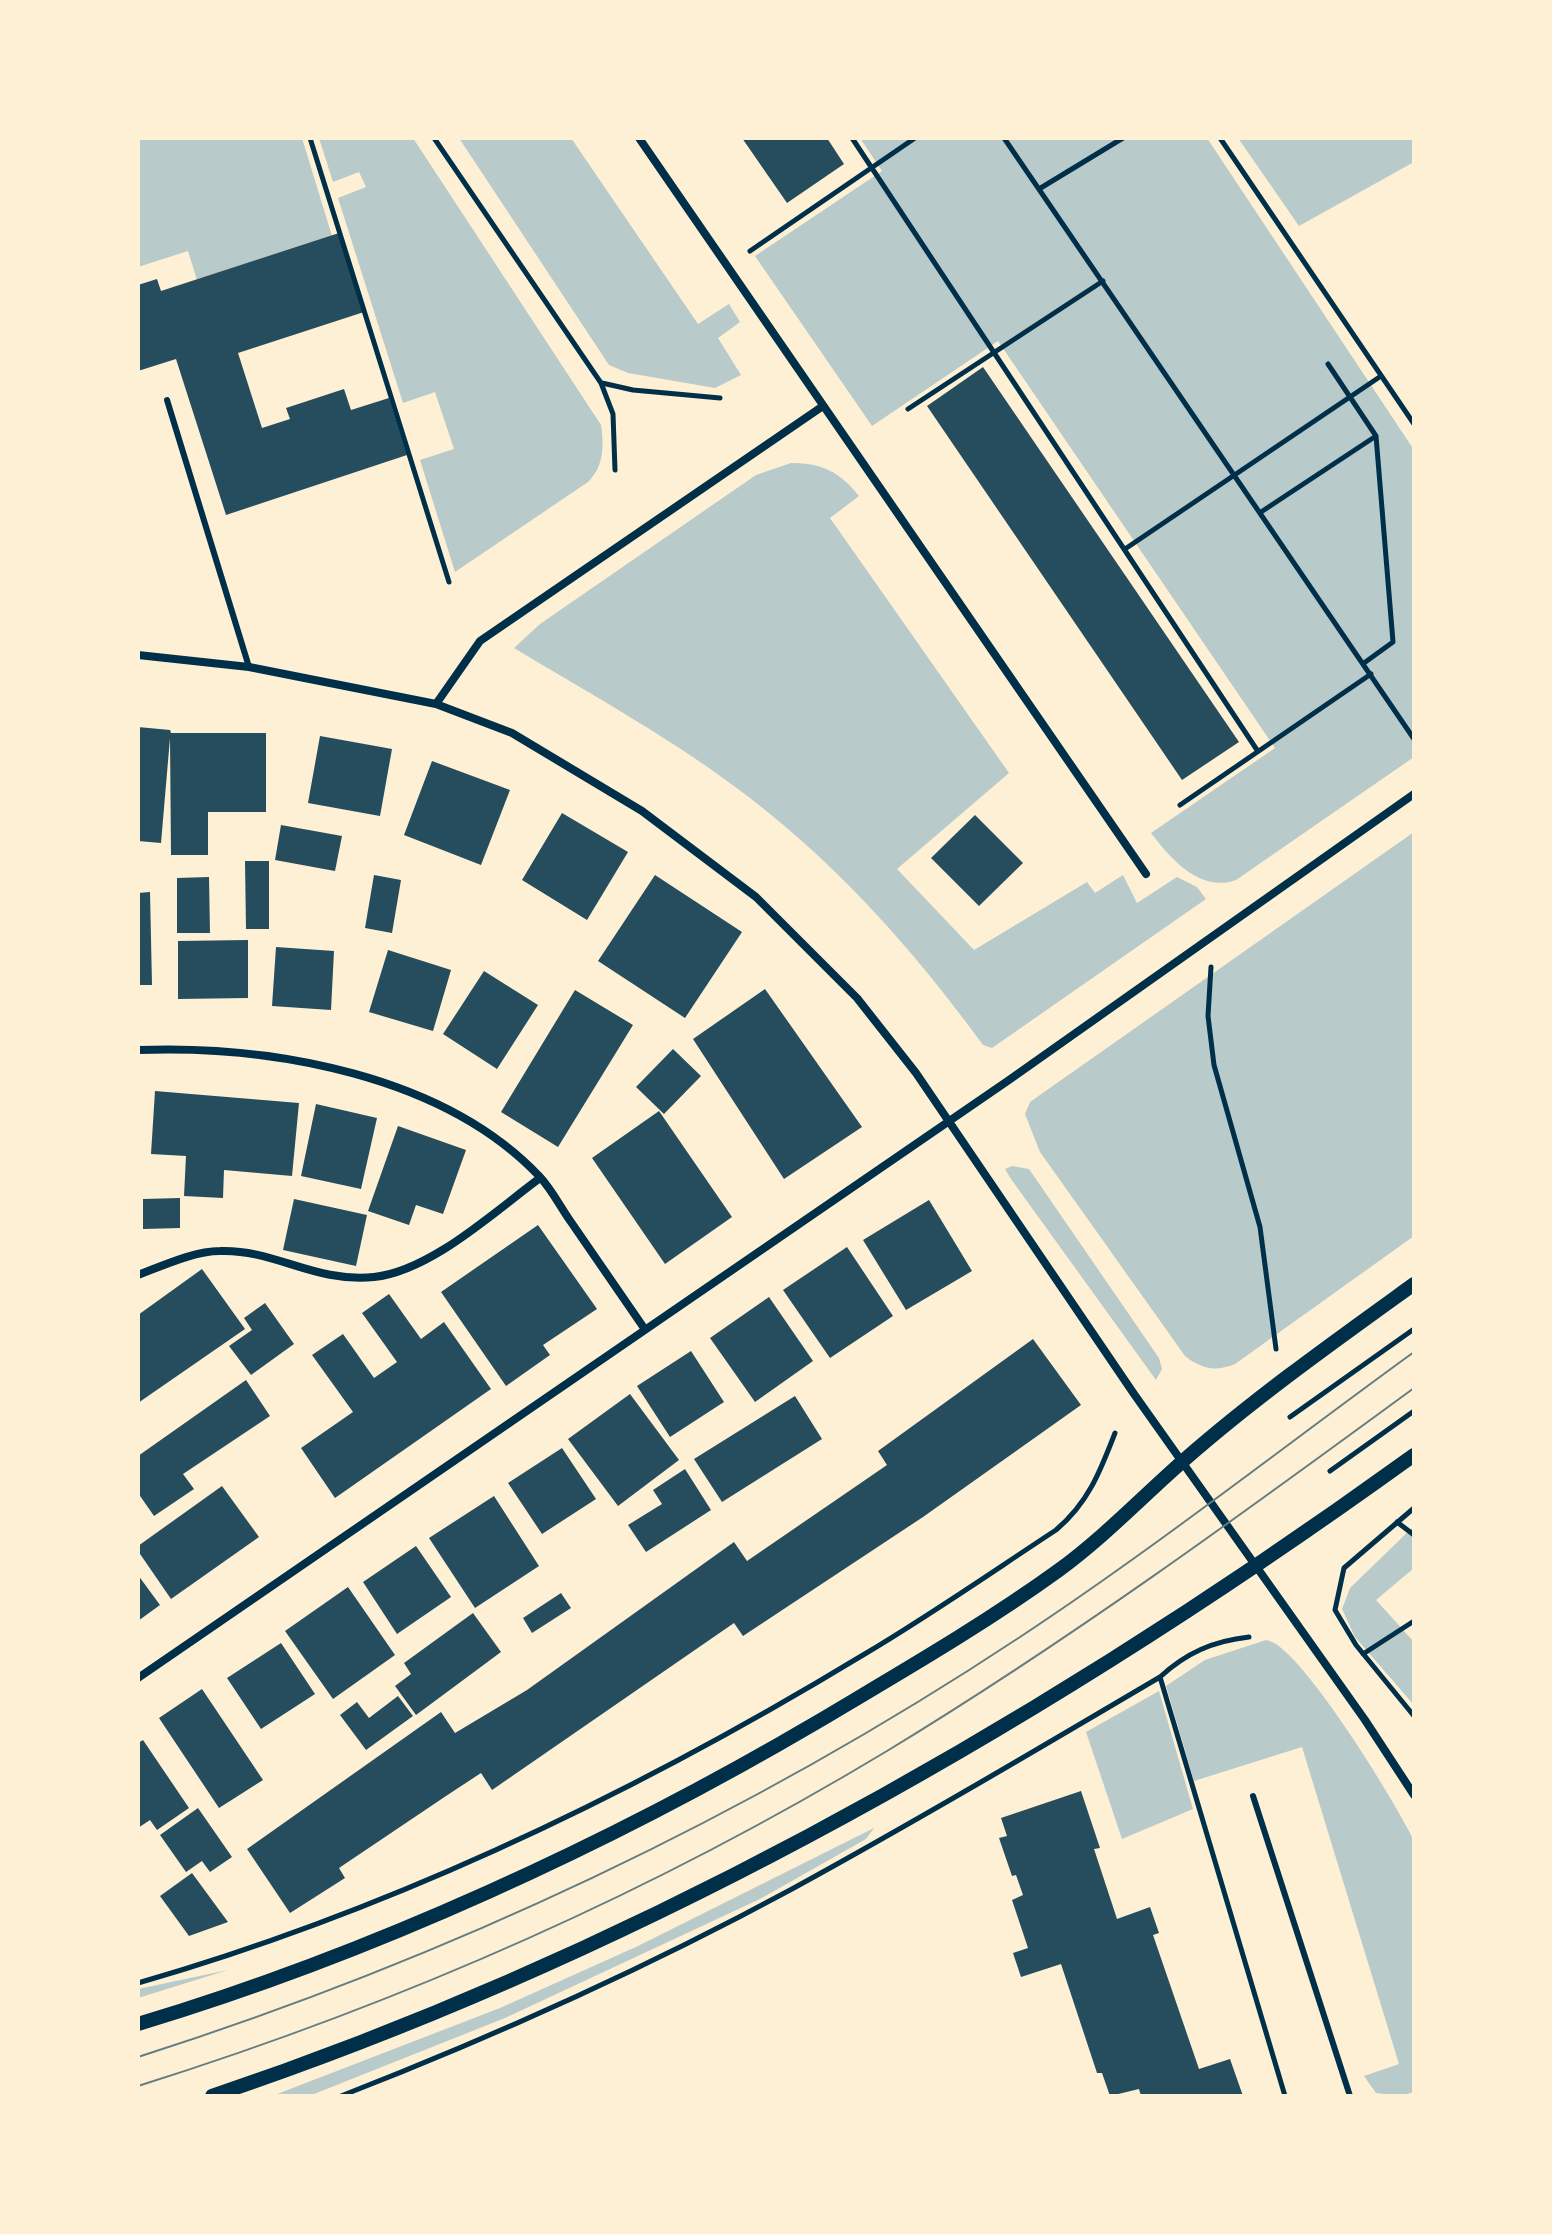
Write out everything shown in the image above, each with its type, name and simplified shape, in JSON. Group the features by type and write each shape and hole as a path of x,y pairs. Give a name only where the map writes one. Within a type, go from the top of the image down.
{"street":[{"path":"639,138 1146,874"},
{"path":"436,704 480,641 823,406"},
{"path":"138,655 249,667 436,704 529,742 642,811 756,897 857,998 948,1120 1414,1795"},
{"path":"138,1678 948,1120 1414,794"},
{"path":"138,1050 179,1048 329,1066 424,1095 492,1137 540,1178 644,1328"},
{"path":"138,1275 218,1250 263,1255 329,1277 377,1277 430,1257 540,1178"},
{"path":"138,2024 403,1927 536,1869 665,1806 792,1737 981,1623 1095,1543 1182,1462 1269,1390 1414,1284"},
{"path":"212,2096 429,2016 567,1955 722,1880 958,1751 1258,1567 1414,1455"}],"lane":[{"path":"167,400 249,667"},
{"path":"1253,1796 1350,2096"}],"path":[{"path":"310,138 449,582"},
{"path":"434,138 601,383 613,414 615,470"},
{"path":"852,138 1257,750"},
{"path":"750,251 915,138"},
{"path":"1004,138 1414,739"},
{"path":"1039,189 1123,138"},
{"path":"1220,138 1414,424"},
{"path":"908,409 1103,281"},
{"path":"1328,364 1376,436 1393,642 1364,663"},
{"path":"1125,549 1381,376"},
{"path":"601,383 633,390 720,398"},
{"path":"1261,512 1376,436"},
{"path":"1180,805 1371,674"},
{"path":"1211,966 1208,1016 1214,1065 1260,1227 1276,1352"},
{"path":"1290,1417 1414,1329"},
{"path":"1330,1471 1414,1411"},
{"path":"138,1983 247,1949 381,1899 597,1800 800,1693 1056,1530 1073,1515 1094,1488 1115,1433"},
{"path":"1414,1508 1344,1568 1336,1593 1335,1610 1363,1654 1414,1716"},
{"path":"1397,1522 1414,1535"},
{"path":"1363,1654 1414,1621"},
{"path":"1249,1637 1206,1646 1177,1661 1160,1677 1285,2096"}],"shaded area":[{"path":"138,138 302,138 332,236 197,280 188,251 138,267"},
{"path":"319,138 413,138 601,425 602,456 588,482 455,572 420,460 454,449 435,392 403,403 338,198 366,187 359,172 333,182"},
{"path":"459,138 571,138 698,324 729,304 740,322 718,338 741,375 715,388 628,373 609,365"},
{"path":"860,138 1207,138 1414,450 1414,757 1236,880 1210,882 1187,871 1151,833 1275,748 998,341 872,426 755,256 882,171"},
{"path":"1238,138 1414,138 1414,162 1299,226"},
{"path":"791,463 830,470 859,496 830,518 1009,773 897,869 974,950 1087,882 1095,893 1123,875 1137,903 1177,877 1197,887 1206,899 992,1048 983,1045 876,914 784,825 693,757 514,648 540,624 756,475"},
{"path":"1414,832 1414,1236 1235,1364 1215,1368 1197,1364 1185,1356 1040,1152 1025,1114 1030,1102"},
{"path":"1012,1166 1029,1169 1159,1358 1162,1369 1156,1380 1011,1179 1005,1169"},
{"path":"1414,1526 1414,1568 1376,1600 1414,1642 1414,1705 1355,1637 1342,1609 1350,1588"},
{"path":"1266,1640 1281,1648 1323,1695 1389,1795 1414,1841 1414,2092 1401,2096 1376,2093 1364,2076 1399,2064 1302,1747 1194,1781 1166,1686 1205,1660"},
{"path":"1159,1691 1193,1809 1122,1839 1086,1732"},
{"path":"874,1828 866,1839 760,1899 505,2018 309,2096 272,2096 500,2008 638,1946"},
{"path":"228,1970 138,1998 138,1989"}],"building":[{"path":"742,138 827,138 844,164 787,203"},
{"path":"339,233 364,312 238,353 262,428 290,419 286,408 344,389 351,410 389,398 407,455 226,515 176,359 138,371 138,285 157,279 161,291"},
{"path":"983,367 1239,742 1182,780 927,406"},
{"path":"138,727 170,730 171,733 266,733 266,812 208,812 208,855 171,855 170,738 161,843 138,841"},
{"path":"320,736 392,749 380,816 308,803"},
{"path":"432,761 510,790 481,865 404,835"},
{"path":"562,813 628,852 587,920 522,880"},
{"path":"975,815 1023,863 979,906 931,858"},
{"path":"281,825 342,836 335,871 275,860"},
{"path":"245,861 269,861 269,929 246,929"},
{"path":"374,875 401,880 392,933 365,928"},
{"path":"655,875 742,932 685,1018 598,961"},
{"path":"209,877 210,933 177,933 177,878"},
{"path":"150,892 152,985 138,985 138,893"},
{"path":"248,940 248,998 178,999 178,941"},
{"path":"276,947 334,951 331,1010 272,1006"},
{"path":"388,950 451,970 433,1031 369,1012"},
{"path":"484,971 538,1005 497,1069 443,1034"},
{"path":"765,989 862,1127 784,1179 693,1039"},
{"path":"575,990 633,1025 558,1147 501,1112"},
{"path":"673,1049 701,1076 664,1114 636,1087"},
{"path":"155,1091 299,1103 292,1176 224,1170 223,1198 184,1196 186,1156 151,1154"},
{"path":"316,1104 377,1118 361,1189 301,1176"},
{"path":"659,1111 732,1217 665,1264 592,1158"},
{"path":"398,1126 466,1150 443,1214 416,1205 409,1225 368,1211"},
{"path":"180,1198 180,1228 143,1229 143,1199"},
{"path":"294,1199 367,1215 356,1266 283,1250"},
{"path":"929,1200 972,1271 906,1310 863,1240"},
{"path":"538,1225 597,1309 543,1345 550,1355 506,1386 441,1292"},
{"path":"847,1247 893,1316 830,1358 783,1290"},
{"path":"202,1269 245,1329 138,1403 138,1315"},
{"path":"389,1294 421,1339 444,1322 491,1389 335,1498 301,1448 353,1412 312,1355 343,1334 374,1378 397,1362 362,1313"},
{"path":"769,1297 813,1361 755,1402 710,1338"},
{"path":"265,1303 294,1344 251,1375 229,1346 252,1330 244,1318"},
{"path":"1033,1339 1081,1405 923,1517 743,1636 734,1623 492,1790 481,1773 339,1868 345,1878 290,1913 247,1849 441,1712 455,1733 527,1690 734,1542 747,1561 887,1465 878,1451"},
{"path":"691,1351 724,1402 670,1437 637,1386"},
{"path":"246,1380 270,1416 183,1474 194,1489 154,1516 138,1493 138,1456"},
{"path":"630,1394 679,1460 618,1506 568,1439"},
{"path":"795,1396 822,1439 722,1502 694,1459"},
{"path":"562,1448 596,1499 542,1534 508,1483"},
{"path":"685,1469 711,1510 646,1552 628,1525 662,1504 653,1490"},
{"path":"222,1486 259,1537 171,1599 138,1551 138,1546"},
{"path":"494,1496 539,1566 475,1608 429,1538"},
{"path":"416,1546 451,1597 397,1634 363,1582"},
{"path":"138,1575 160,1605 138,1621"},
{"path":"348,1587 395,1655 333,1699 285,1631"},
{"path":"561,1593 571,1608 532,1633 523,1618"},
{"path":"473,1613 501,1652 416,1715 395,1686 411,1674 404,1663"},
{"path":"281,1643 315,1694 261,1729 227,1678"},
{"path":"202,1689 263,1780 219,1808 159,1718"},
{"path":"398,1696 413,1716 366,1750 340,1715 357,1702 369,1718"},
{"path":"143,1740 189,1808 157,1830 150,1820 138,1828 138,1743"},
{"path":"1081,1791 1100,1848 1094,1849 1117,1919 1150,1907 1159,1933 1153,1935 1199,2069 1230,2059 1243,2096 1141,2096 1139,2089 1110,2096 1102,2073 1097,2073 1061,1964 1021,1977 1013,1953 1028,1948 1012,1900 1023,1895 1016,1875 1012,1876 999,1838 1007,1836 1001,1818"},
{"path":"198,1808 232,1857 210,1872 202,1861 186,1872 160,1835"},
{"path":"192,1873 228,1922 189,1936 160,1896"}],"tram line":[{"path":"138,2057 254,2018 482,1928 703,1823 811,1765 917,1703 1070,1603 1414,1352"},
{"path":"138,2086 332,2019 523,1941 708,1851 798,1803 955,1709 1089,1621 1414,1388"}]}
